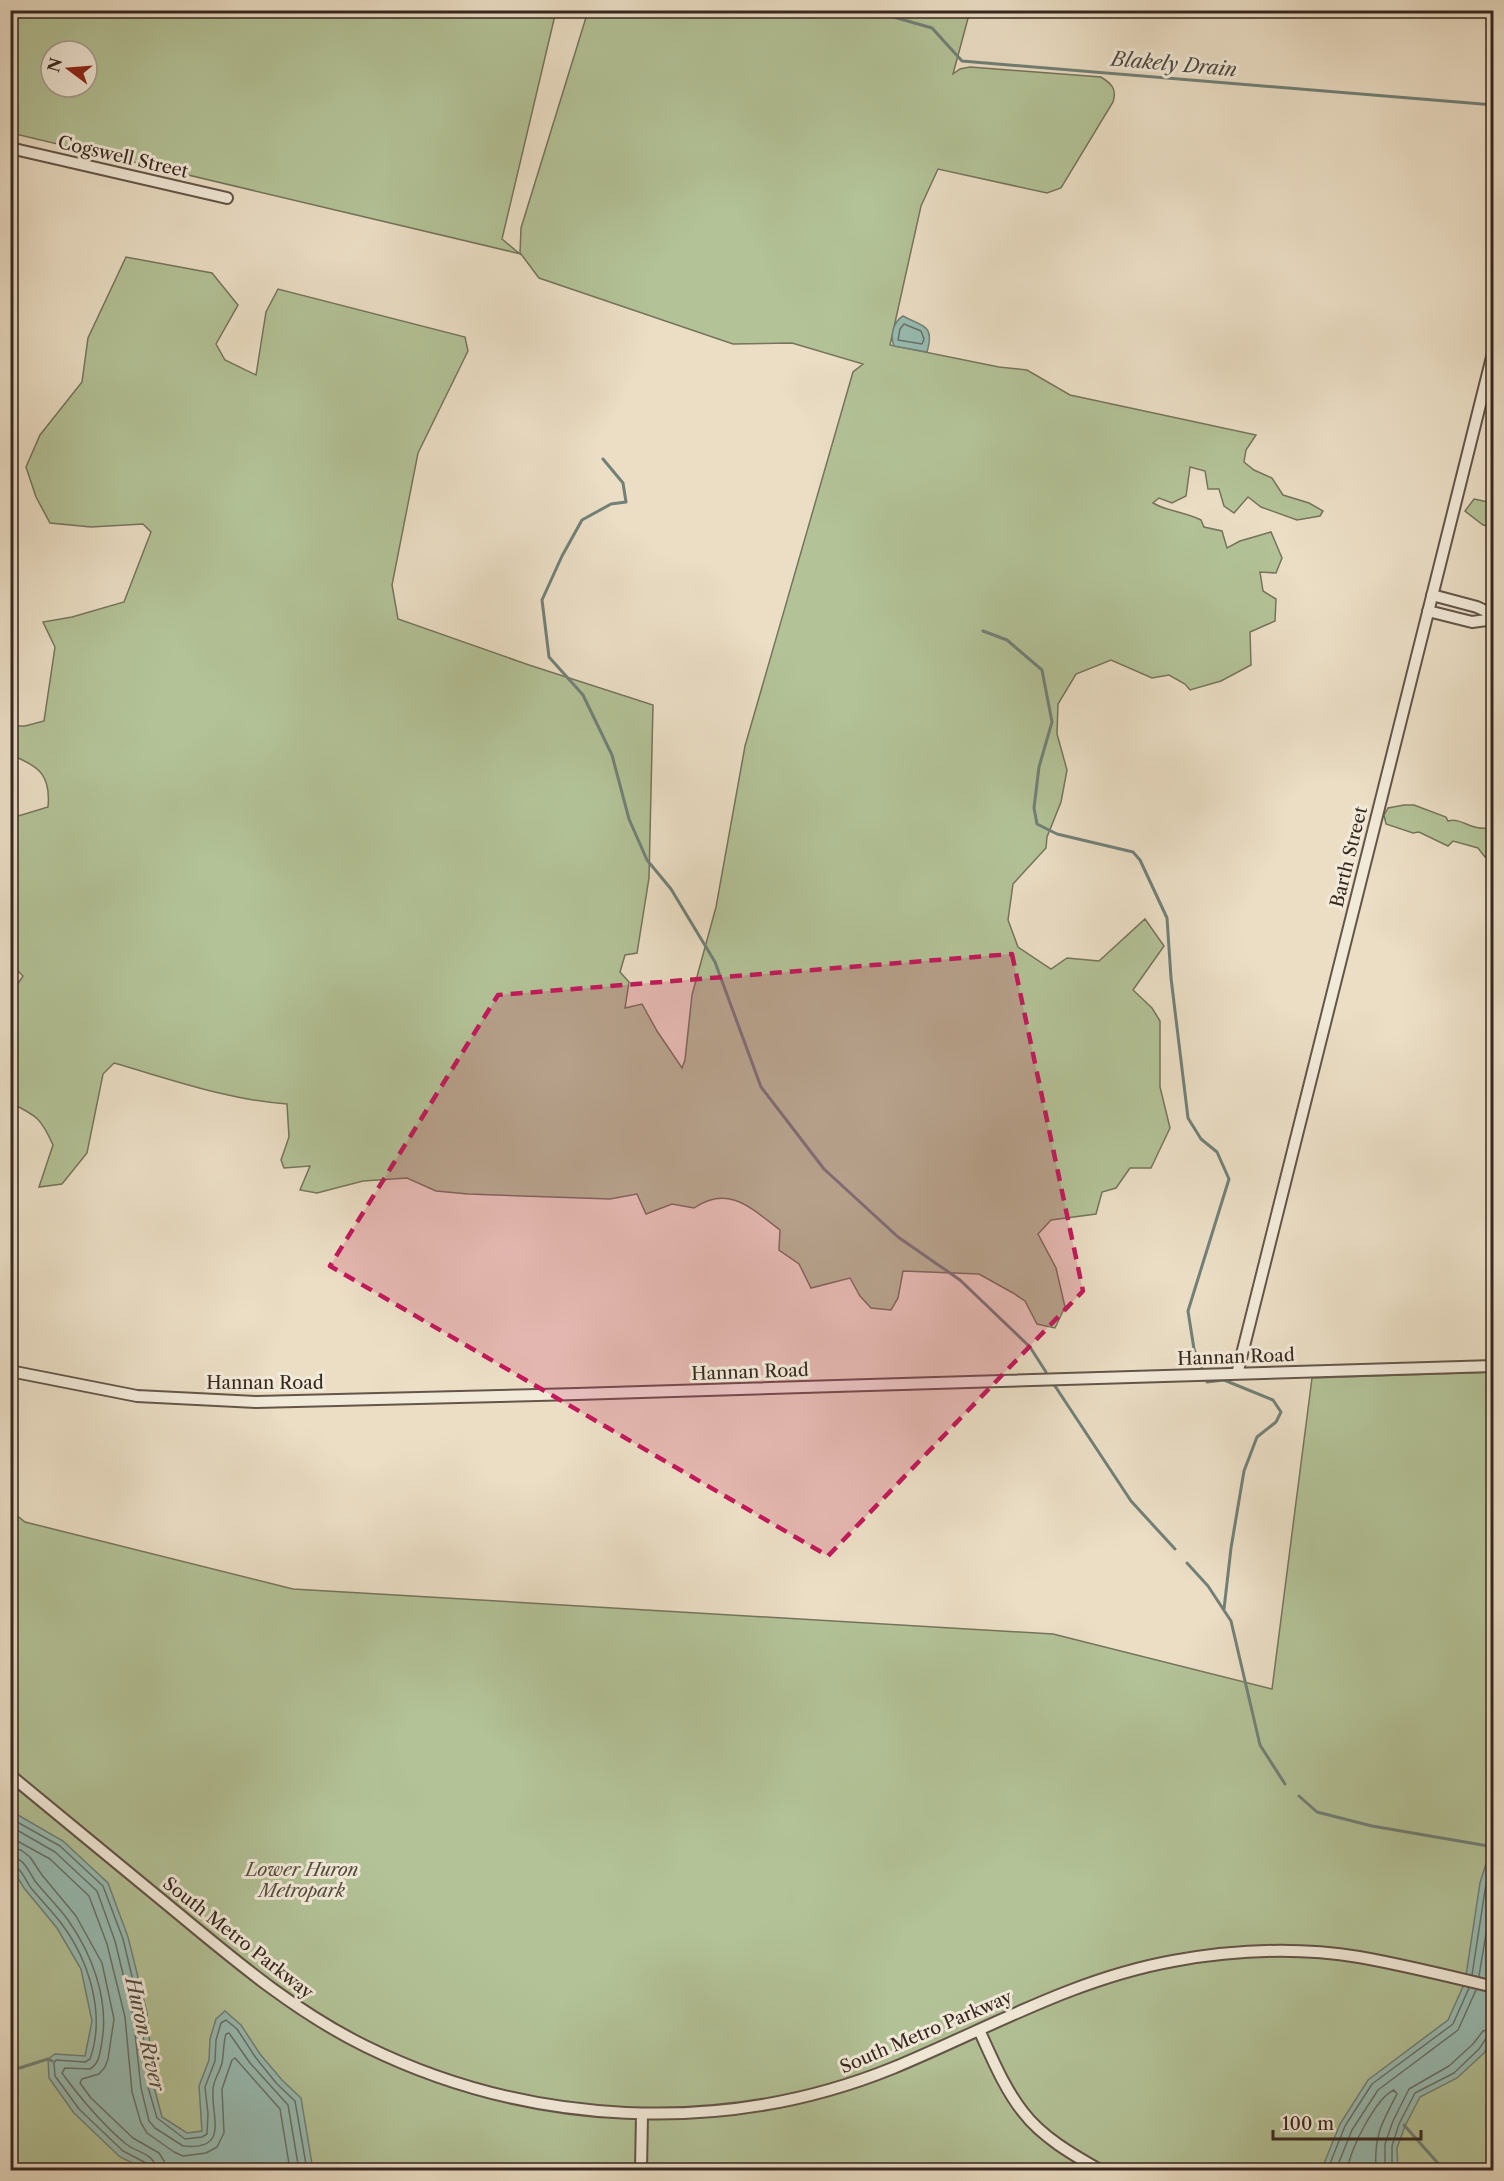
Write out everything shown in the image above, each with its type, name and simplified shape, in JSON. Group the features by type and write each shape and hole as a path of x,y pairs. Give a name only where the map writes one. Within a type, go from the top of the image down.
{"street":[{"name":"Cogswell Street","path":"10,148 227,198"},
{"name":"Barth Street","path":"1237,1374 1494,349"},
{"path":"1432,595 1478,607 1494,617"},
{"path":"1428,611 1472,622 1494,617"},
{"name":"Hannan Road","path":"10,1371 137,1396 256,1402 1494,1366"},
{"name":"South Metro Parkway","path":"10,1775 255,1976 284,1998 339,2032 418,2070 460,2085 505,2097 578,2109 642,2114 690,2113 736,2108 806,2095 882,2072 1082,1985 1142,1967 1198,1957 1266,1952 1310,1952 1356,1957 1494,1987"},
{"path":"980,2030 1001,2076 1022,2112 1045,2133 1100,2170"},
{"path":"641,2170 642,2114"}],"highlighted area":[{"path":"1012,954 1083,1291 828,1556 330,1266 498,995"}],"green space":[{"path":"11,10 556,11 502,239 520,254 11,133"},
{"path":"588,11 970,11 953,74 960,69 970,67 1101,77 1113,87 1113,102 1061,188 1047,193 938,169 921,206 890,345 999,367 1027,370 1070,395 1256,435 1246,450 1244,462 1254,470 1272,478 1283,495 1309,503 1323,511 1320,516 1297,520 1261,507 1248,497 1234,513 1224,506 1219,489 1208,489 1205,471 1190,467 1186,496 1172,503 1159,498 1153,503 1201,520 1204,527 1222,531 1227,548 1240,541 1271,532 1282,558 1276,573 1260,572 1263,591 1276,599 1275,621 1250,632 1251,665 1221,681 1190,690 1185,684 1169,675 1152,678 1111,660 1076,674 1058,704 1057,734 1067,770 1061,802 1047,837 1046,848 1013,884 1008,920 1018,947 1051,969 1067,958 1099,961 1145,919 1164,946 1133,990 1152,1008 1160,1021 1160,1087 1170,1128 1151,1168 1130,1168 1116,1188 1102,1192 1096,1214 1051,1220 1038,1234 1056,1268 1065,1307 1055,1328 1037,1324 1025,1301 979,1274 903,1271 898,1298 891,1310 871,1308 860,1296 850,1278 811,1288 799,1264 779,1250 780,1230 750,1207 729,1199 718,1198 694,1208 672,1204 646,1214 637,1194 610,1199 468,1194 436,1191 407,1178 363,1181 317,1193 300,1190 310,1166 284,1168 281,1160 289,1137 287,1104 221,1093 114,1063 103,1074 87,1153 62,1184 39,1187 53,1145 37,1119 11,1103 11,994 23,976 11,964 10,814 15,817 48,807 48,796 45,779 41,773 29,763 11,755 11,726 25,726 44,721 55,647 43,622 72,617 124,602 151,532 143,524 91,527 50,523 36,497 26,467 40,435 82,382 88,338 126,257 212,273 238,305 216,344 225,360 256,375 266,312 278,289 465,337 468,351 418,453 392,585 398,619 653,705 649,878 637,953 625,955 620,972 629,982 625,1008 642,1004 682,1068 685,1060 692,995 716,907 745,746 853,372 863,364 792,343 733,344 539,278 521,254 521,228"},
{"path":"1474,499 1493,503 1493,527 1483,525 1465,511"},
{"path":"1414,805 1446,817 1448,821 1458,821 1479,828 1493,827 1493,858 1485,857 1478,848 1453,841 1448,846 1419,832 1413,833 1386,824 1384,815 1388,808"},
{"name":"Lower Huron Metropark","path":"1493,1372 1493,2170 11,2170 10,1510 25,1522 293,1589 1053,1634 1272,1689 1312,1378"}],"water":[{"path":"903,316 928,331 927,352 894,346 893,330"},
{"name":"Huron River","path":"11,1811 63,1841 108,1883 128,1937 147,2013 154,2087 162,2117 187,2133 202,2131 199,2086 209,2060 210,2039 216,2019 225,2011 241,2025 260,2054 301,2098 313,2170 147,2170 120,2157 74,2113 49,2078 48,2059 55,2054 85,2056 92,2021 81,1969 57,1928 24,1888 11,1867"},
{"path":"1493,1841 1493,2037 1484,2053 1457,2078 1420,2097 1397,2148 1398,2170 1326,2170 1325,2161 1340,2124 1368,2080 1448,2020 1465,1982 1480,1883"}],"waterway":[{"name":"Blakely Drain","path":"869,10 932,28 962,61 1494,105"},
{"path":"603,459 623,483 626,502 611,504 582,520 542,600 549,657 583,695 612,755 629,819 647,860 671,889 715,962 761,1087 824,1169 898,1237 960,1280 1030,1347 1046,1372"},
{"path":"983,631 1007,640 1042,670 1052,722 1039,767 1034,808 1037,824 1057,834 1133,852 1140,860 1167,918 1171,978 1188,1118 1201,1139 1217,1152 1229,1179 1188,1311 1194,1349 1202,1368"},
{"path":"1207,1382 1224,1380 1273,1400 1281,1412 1276,1422 1257,1437 1244,1471 1231,1548 1224,1609"},
{"path":"1055,1386 1131,1501 1175,1549"},
{"path":"1187,1563 1208,1586 1231,1621 1260,1745 1285,1784"},
{"path":"1299,1796 1317,1812 1372,1826 1494,1847"},
{"path":"10,2071 48,2059 52,2061"},
{"path":"1404,2125 1444,2170"}]}
